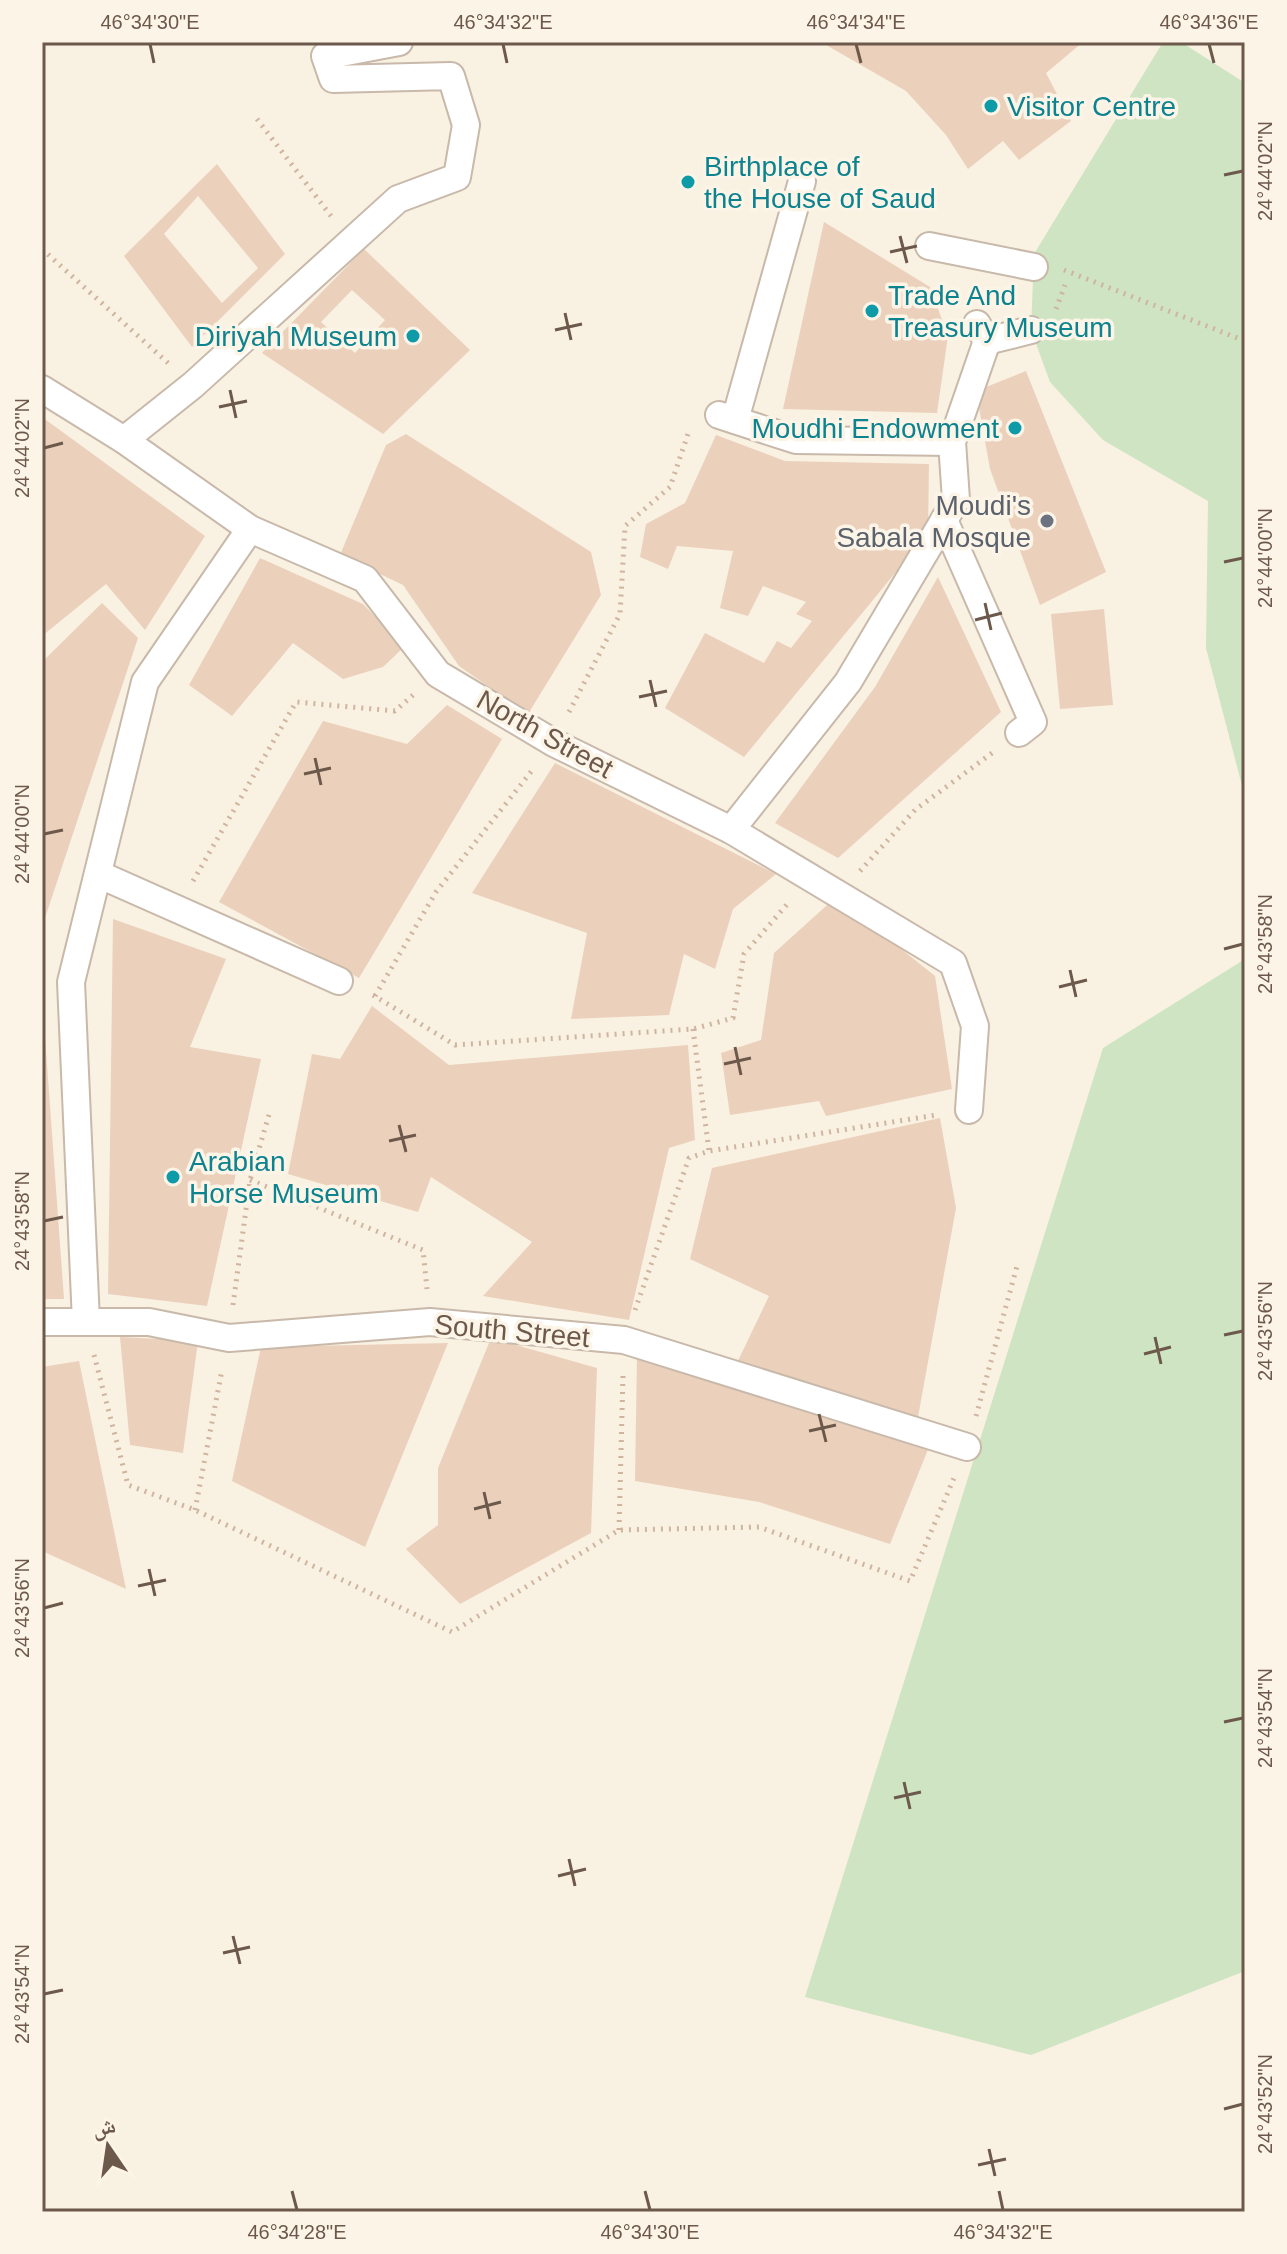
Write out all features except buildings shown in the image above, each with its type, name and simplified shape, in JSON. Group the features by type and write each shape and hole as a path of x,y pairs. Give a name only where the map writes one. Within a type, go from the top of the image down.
{"street":[{"path":"124,440 193,385 398,199 457,177 466,125 451,76 333,79 325,56 399,42"},
{"path":"802,181 727,418 796,440 952,442"},
{"path":"929,246 1034,267"},
{"path":"731,830 848,682 956,500 952,442 982,333 1031,330"},
{"name":"North Street","path":"42,389 124,440 250,529 365,579 437,673 554,743 731,830 841,893 953,963 975,1026 969,1110"},
{"path":"944,520 1033,722 1019,733"},
{"path":"86,1322 71,982 145,682 250,529"},
{"path":"98,874 339,981"},
{"name":"South Street","path":"42,1322 149,1322 229,1338 430,1322 624,1340 967,1447"}],"path":[{"path":"257,119 351,242"},
{"path":"42,249 193,385"},
{"path":"1034,267 1070,271 1116,293 1245,341"},
{"path":"375,996 436,892 554,743 620,614 625,526 670,487 696,408 727,418"},
{"path":"176,908 296,702 395,711 437,673"},
{"path":"841,893 915,810 1019,733"},
{"path":"339,981 375,996 455,1045 693,1029 733,1018 744,954 810,878"},
{"path":"693,1029 709,1151"},
{"path":"619,1530 624,1340 689,1158 709,1151 969,1110"},
{"path":"250,1180 423,1250 430,1322"},
{"path":"86,1322 128,1485 195,1510 452,1632 619,1530 759,1527 910,1581 967,1447 1017,1266"}],"green space":[{"path":"1163,42 1181,42 1245,83 1245,797 1206,648 1208,501 1103,440 1050,382 1031,330 1034,254"},
{"path":"1245,959 1245,1971 1031,2055 805,1997 1103,1048"}],"place":[{"name":"Visitor Centre","path":"991,106"},
{"name":"Birthplace of the House of Saud","path":"688,182"},
{"name":"Trade And Treasury Museum","path":"872,311"},
{"name":"Diriyah Museum","path":"413,336"},
{"name":"Moudhi Endowment","path":"1015,428"},
{"name":"Moudi's Sabala Mosque","path":"1047,521"},
{"name":"Arabian Horse Museum","path":"173,1177"}]}
